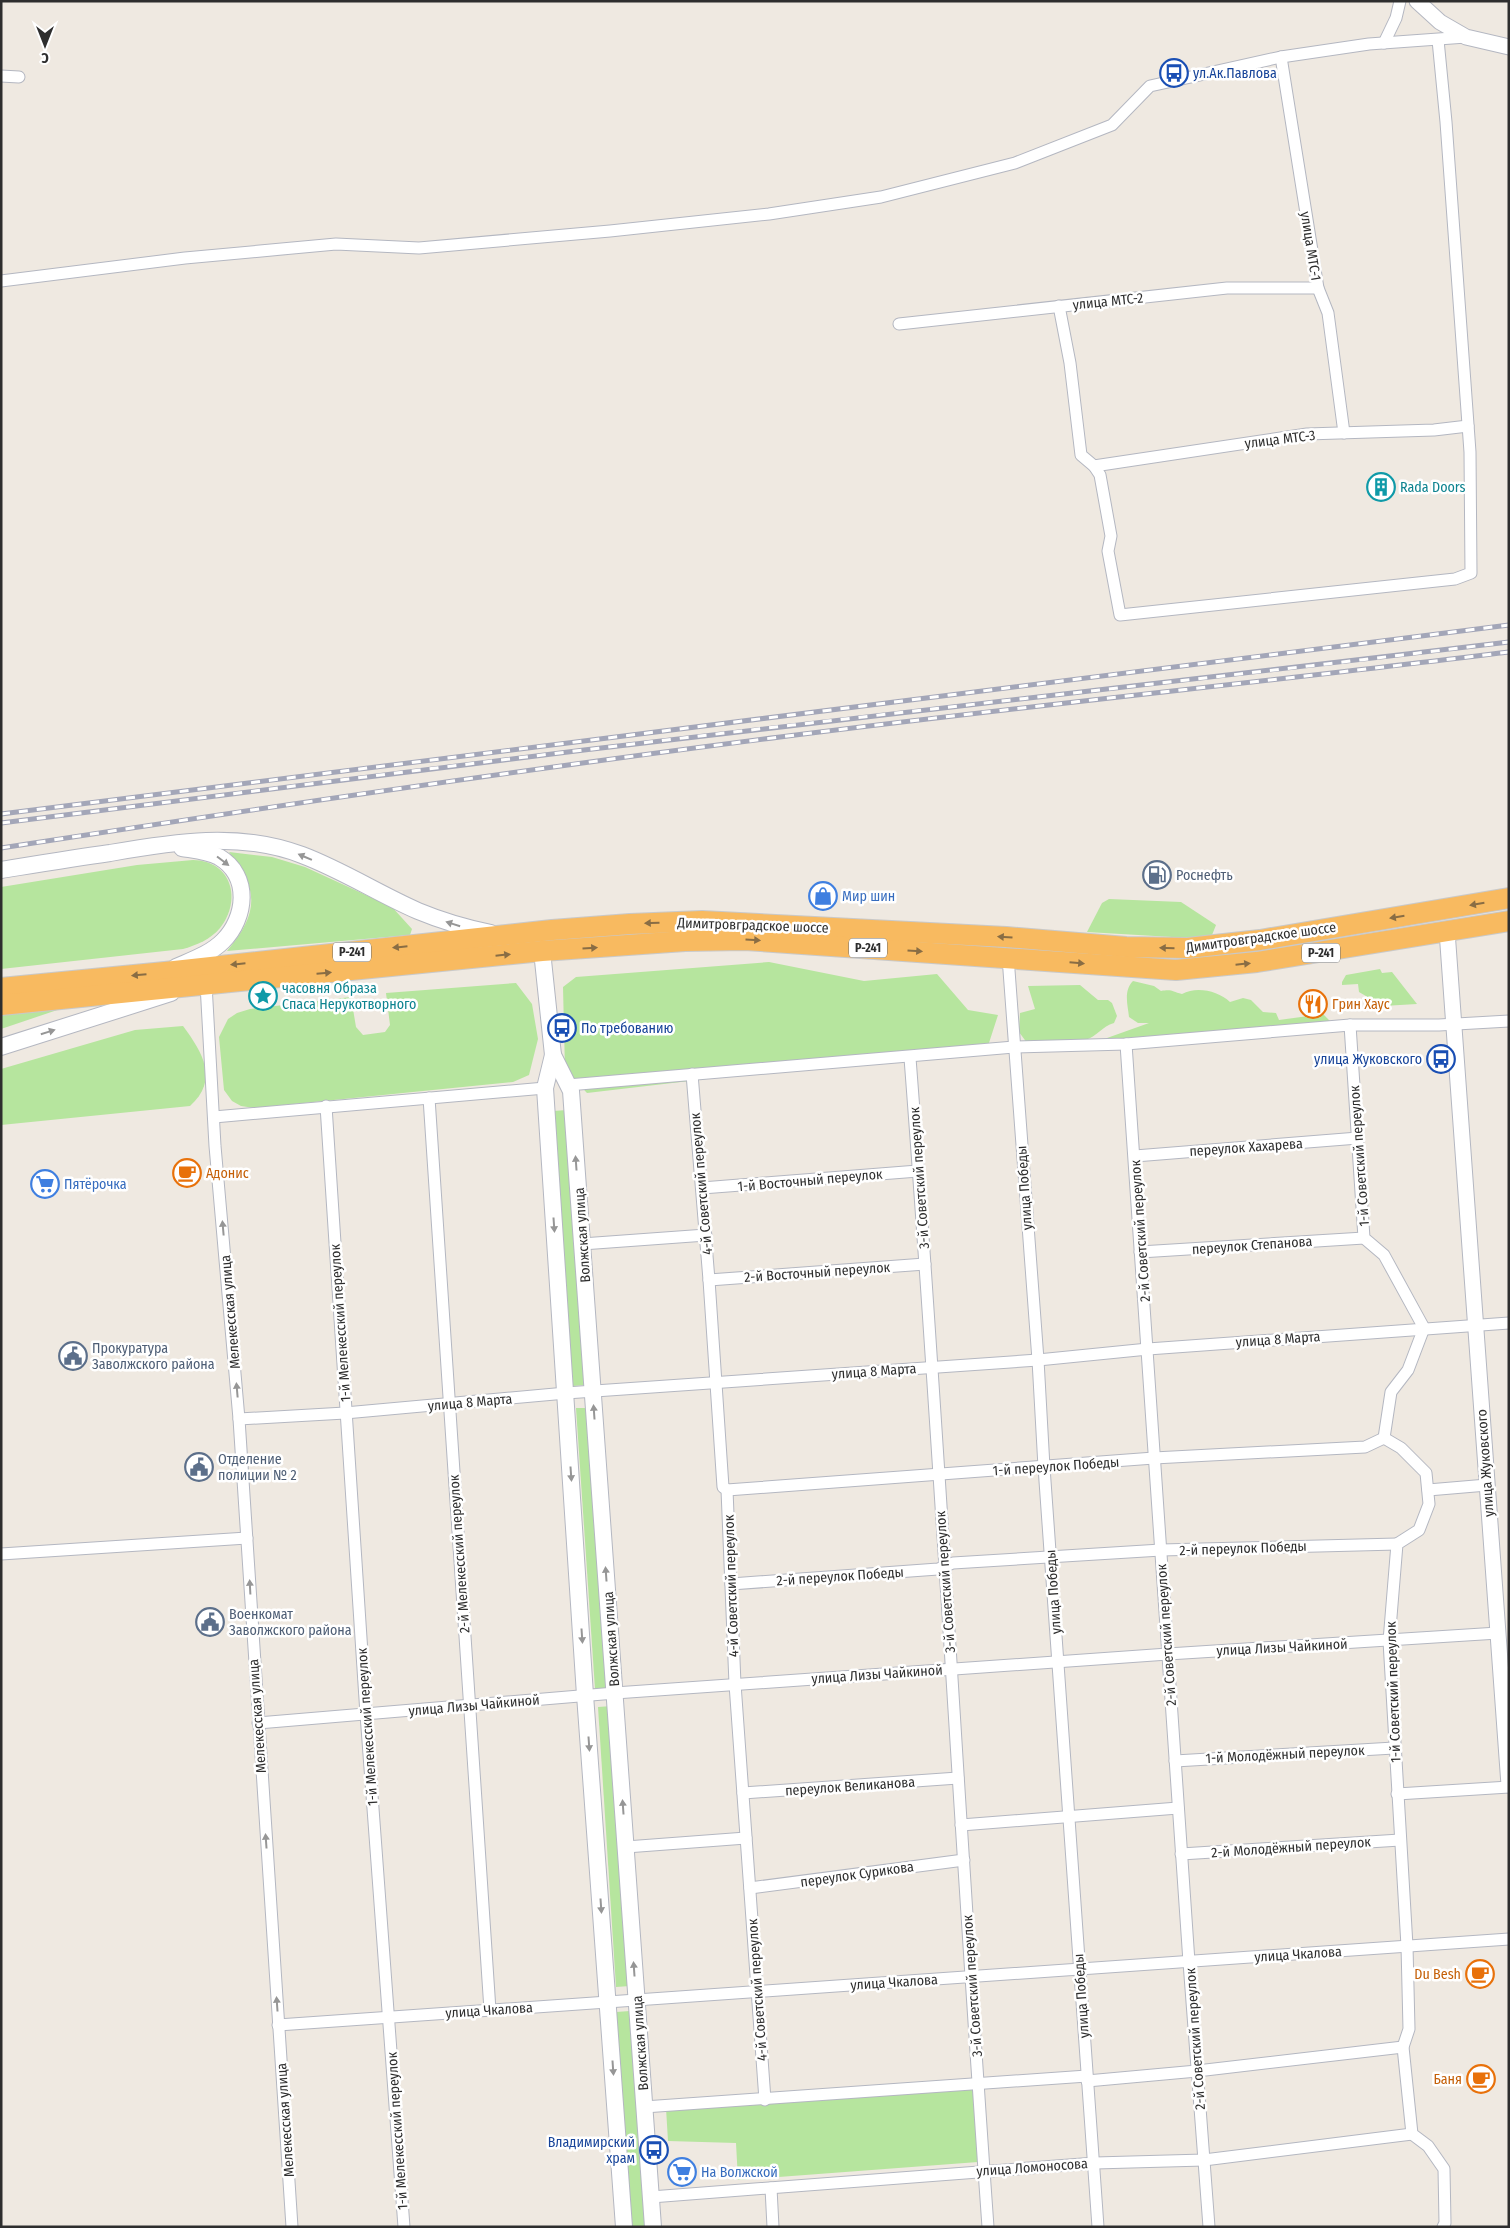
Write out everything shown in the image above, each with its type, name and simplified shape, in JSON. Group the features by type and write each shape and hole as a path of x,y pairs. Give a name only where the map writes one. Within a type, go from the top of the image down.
{"highway":[{"name":"Димитровградское шоссе","path":"200,979 541,941 630,924 702,921 1006,937 1126,947 1188,948 1260,940 1509,898"},
{"path":"1445,910 1447,931"},
{"name":"Димитровградское шоссе","path":"200,979 500,936 541,941 745,940 1008,957 1155,970 1194,969 1266,961 1509,921"},
{"name":"Р-241","path":"1,988 165,972 200,979"},
{"name":"Р-241","path":"1,1005 200,979"}],"main road":[{"path":"1,870 160,845 208,840 236,841 281,849 302,855 419,912 456,925 500,936"},
{"path":"160,845 201,852 220,858 230,867 238,879 242,901 239,917 223,941 206,953 165,972"},
{"name":"Волжская улица","path":"541,941 554,1055 571,1091 653,2227"},
{"path":"1,1047 146,1002 200,979"},
{"name":"Волжская улица","path":"554,1055 545,1088 585,1695 624,2227"}],"street":[{"path":"1384,43 1396,18 1400,1"},
{"path":"1417,1 1440,22 1466,37 1509,47"},
{"path":"1,281 185,258 336,244 419,248 610,230 768,214 881,197 1015,163 1112,125 1150,86 1281,57 1384,43 1466,37"},
{"path":"1059,306 1070,362 1081,455 1094,466 1100,475 1111,536 1108,552 1120,615 1455,579 1471,573 1468,426 1446,122 1438,40"},
{"name":"улица МТС-1","path":"1281,57 1318,288 1328,312 1344,433"},
{"path":"1,76 19,77"},
{"name":"улица МТС-2","path":"899,324 1228,288 1318,288"},
{"name":"улица МТС-3","path":"1094,466 1307,434 1434,430 1468,426"},
{"name":"улица Жуковского","path":"1447,931 1509,1786"},
{"name":"улица Победы","path":"1008,957 1038,1360 1068,1817 1095,2163 1098,2227"},
{"name":"Мелекесская улица","path":"200,979 214,1117 239,1419 292,2227"},
{"path":"568,1085 910,1058 1014,1047 1126,1044 1350,1025 1454,1024 1509,1021"},
{"name":"1-й Советский переулок","path":"1350,1025 1364,1238 1384,1255 1424,1328"},
{"name":"2-й Советский переулок","path":"1126,1044 1181,1854 1209,2227"},
{"name":"3-й Советский переулок","path":"910,1058 946,1566 951,1669 988,2227"},
{"name":"4-й Советский переулок","path":"692,1074 706,1235 723,1487 727,1490 735,1684 765,2100"},
{"path":"214,1117 545,1088"},
{"name":"2-й Мелекесский переулок","path":"429,1098 448,1405 490,2010"},
{"name":"1-й Мелекесский переулок","path":"326,1106 345,1413 404,2227"},
{"name":"переулок Хахарева","path":"1135,1156 1358,1138"},
{"name":"1-й Восточный переулок","path":"702,1188 918,1171"},
{"path":"582,1244 706,1235"},
{"name":"переулок Степанова","path":"1140,1252 1364,1238"},
{"name":"2-й Восточный переулок","path":"709,1280 925,1264"},
{"name":"улица 8 Марта","path":"239,1419 345,1413 566,1393 1038,1360 1148,1349 1509,1323"},
{"path":"1397,1544 1419,1530 1429,1504 1426,1473 1401,1448 1384,1438 1391,1392 1408,1370 1424,1328"},
{"name":"1-й переулок Победы","path":"727,1490 1154,1458 1365,1447 1384,1438"},
{"path":"1428,1490 1487,1485"},
{"path":"1,1554 247,1538"},
{"name":"1-й Советский переулок","path":"1397,1544 1389,1641 1407,1946 1409,2029 1403,2046 1412,2134"},
{"name":"2-й переулок Победы","path":"731,1584 938,1569 953,1563 1161,1550 1397,1544"},
{"name":"улица Лизы Чайкиной","path":"258,1723 735,1684 1498,1633"},
{"name":"1-й Молодёжный переулок","path":"1175,1761 1394,1748"},
{"name":"переулок Великанова","path":"743,1793 958,1778"},
{"path":"1397,1794 1509,1786"},
{"path":"961,1825 1178,1808"},
{"path":"626,1847 746,1838"},
{"name":"2-й Молодёжный переулок","path":"1181,1854 1400,1840"},
{"name":"переулок Сурикова","path":"750,1888 964,1860"},
{"name":"улица Чкалова","path":"278,2025 1509,1939"},
{"path":"644,2108 979,2084 1197,2071 1403,2046"},
{"path":"1412,2134 1428,2146 1444,2169 1445,2223 1443,2227"},
{"name":"улица Ломоносова","path":"651,2197 1095,2163 1204,2160 1412,2134"},
{"path":"771,2188 773,2227"}],"green space":[{"path":"229,852 272,857 305,867 392,907 412,929 410,935 227,951 245,925 251,902 246,878"},
{"path":"193,860 206,862 217,867 229,884 231,894 231,906 227,917 216,932 203,941 183,949 1,969 1,887 137,865"},
{"path":"1109,899 1181,902 1216,925 1212,935 1189,938 1087,932 1102,903"},
{"path":"769,962 864,981 937,974 968,1010 998,1015 988,1046 587,1093 565,1070 563,987 576,977"},
{"path":"1380,969 1382,973 1392,972 1417,1004 1383,1006 1359,992 1358,984 1342,985 1346,975"},
{"path":"1133,981 1154,986 1161,991 1182,994 1201,990 1220,995 1230,1002 1243,998 1251,1000 1263,1012 1276,1013 1279,1020 1323,1014 1331,1022 1106,1041 1107,1038 1149,1023 1138,1023 1129,1017 1127,994"},
{"path":"516,983 532,1004 538,1039 529,1075 513,1082 254,1108 241,1106 232,1101 224,1090 219,1037 228,1019 237,1013 250,1009 351,997 356,1027 363,1035 385,1032 390,1025 386,993"},
{"path":"1080,985 1098,1000 1108,1000 1112,1003 1117,1016 1114,1023 1106,1026 1093,1036 1078,1042 1030,1047 1019,1032 1020,1013 1035,1009 1028,986"},
{"path":"78,1003 1,1029 1,1013"},
{"path":"183,1026 202,1056 206,1076 199,1096 190,1106 1,1125 1,1069 135,1030"},
{"path":"567,1110 585,1385 573,1386 553,1111"},
{"path":"576,1408 590,1408 609,1688 595,1689"},
{"path":"612,1706 630,1986 616,1987 598,1707"},
{"path":"630,2011 646,2227 632,2227 616,2012"},
{"path":"973,2086 978,2162 738,2180 736,2143 668,2141 666,2108"}],"railway":[{"path":"1,814 1509,625"},
{"path":"1,823 700,736 1509,642"},
{"path":"1,848 195,818 683,750 962,715 1509,652"}],"place":[{"name":"ул.Ак.Павлова","path":"1174,73"},
{"name":"Rada Doors","path":"1381,487"},
{"name":"Роснефть","path":"1157,875"},
{"name":"Мир шин","path":"823,896"},
{"name":"часовня Образа Спаса Нерукотворного","path":"263,996"},
{"name":"Грин Хаус","path":"1313,1004"},
{"name":"По требованию","path":"562,1028"},
{"name":"улица Жуковского","path":"1441,1059"},
{"name":"Адонис","path":"187,1173"},
{"name":"Пятёрочка","path":"45,1184"},
{"name":"Прокуратура Заволжского района","path":"73,1356"},
{"name":"Отделение полиции № 2","path":"199,1467"},
{"name":"Военкомат Заволжского района","path":"210,1622"},
{"name":"Du Besh","path":"1480,1974"},
{"name":"Баня","path":"1481,2079"},
{"name":"Владимирский храм","path":"654,2150"},
{"name":"На Волжской","path":"682,2172"}]}
